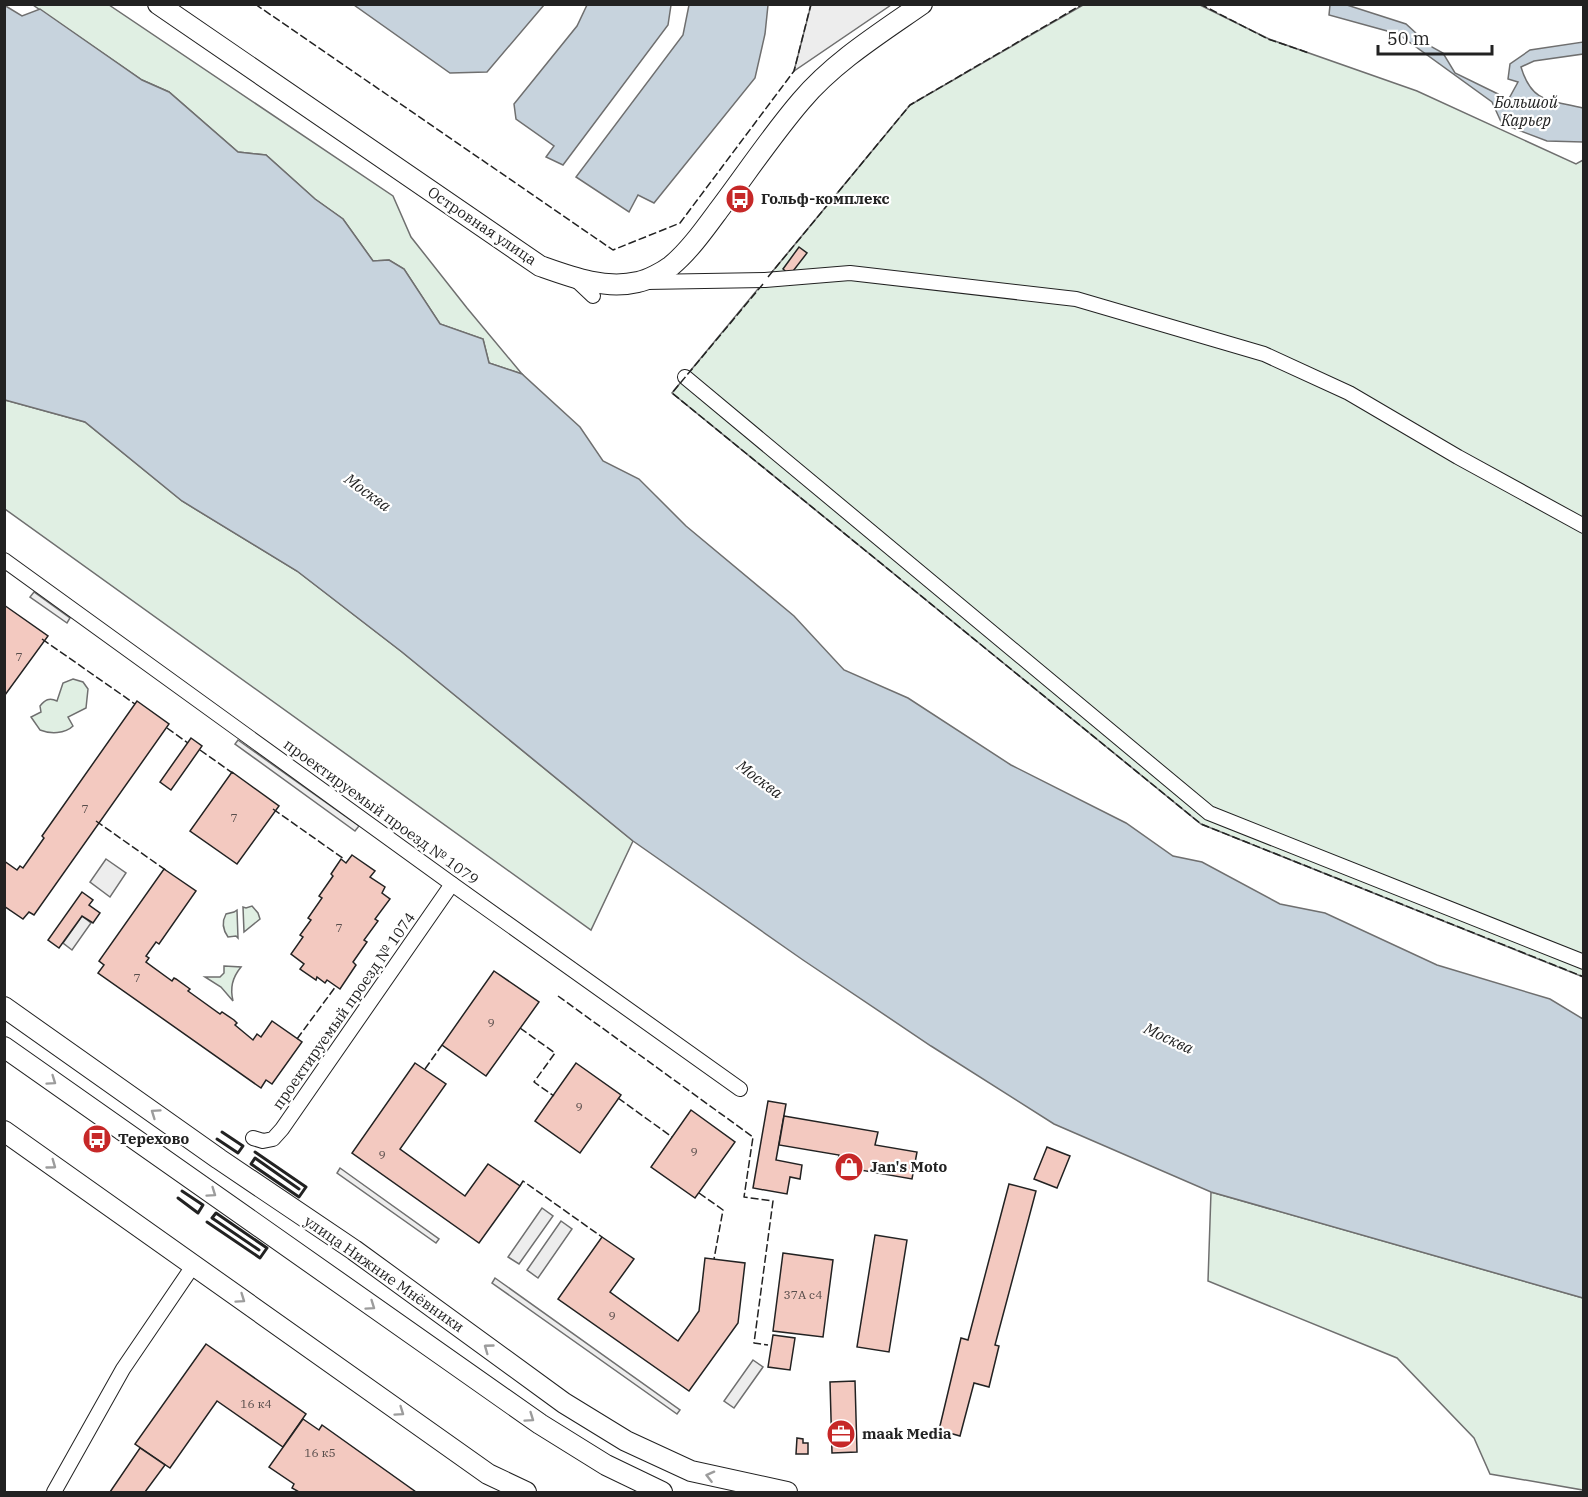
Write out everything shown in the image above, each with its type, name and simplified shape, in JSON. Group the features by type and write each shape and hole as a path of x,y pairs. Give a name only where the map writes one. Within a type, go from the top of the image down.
{"main road":[{"name":"Островная улица","path":"158,4 540,266 597,283 639,282 670,267 698,237 801,101 828,73 863,45 922,4"},
{"name":"улица Нижние Мнёвники","path":"4,1007 219,1160 354,1250 564,1403 626,1441 691,1471 787,1492"},
{"path":"4,1047 540,1424 606,1465 662,1492"},
{"path":"4,1131 488,1474 526,1492"}],"street":[{"path":"639,282 765,280 850,273 1076,299 1264,354 1349,393 1458,457 1584,526"},
{"path":"572,277 593,296"},
{"path":"685,377 1209,813 1584,962"},
{"name":"проектируемый проезд № 1079","path":"4,560 740,1089"},
{"name":"проектируемый проезд № 1074","path":"253,1138 273,1139 282,1129 452,884"},
{"path":"54,1492 123,1369 193,1266"}],"green space":[{"path":"33,5 109,5 393,196 411,237 522,374 489,363 483,339 440,324 404,269 389,260 373,261 343,219 315,199 266,155 238,152 169,92 142,80"},
{"path":"1083,5 1200,5 1269,39 1417,91 1576,164 1583,160 1583,977 1201,824 672,393 910,105"},
{"path":"5,400 85,422 182,501 297,571 402,652 633,841 591,930 5,509"},
{"path":"73,679 83,682 88,689 86,708 68,717 73,726 66,731 53,733 40,730 31,717 41,712 40,706 45,701 52,699 57,701 63,683"},
{"path":"252,906 260,919 244,932 243,907"},
{"path":"237,910 238,938 228,937 223,926 224,917"},
{"path":"224,966 241,967 232,983 233,1001 221,987 205,977 220,977 224,973"},
{"path":"1211,1192 1583,1298 1583,1490 1490,1474 1474,1438 1397,1358 1208,1281"}],"shaded area":[{"path":"811,4 891,5 794,71"},
{"path":"34,592 70,618 67,623 30,597"},
{"path":"238,740 359,826 355,831 235,744"},
{"path":"106,859 126,873 110,897 90,882"},
{"path":"82,916 91,923 72,950 63,943"},
{"path":"340,1168 439,1239 436,1243 337,1173"},
{"path":"542,1208 553,1216 519,1264 508,1257"},
{"path":"561,1221 572,1229 538,1278 527,1270"},
{"path":"495,1278 680,1410 677,1414 492,1283"},
{"path":"753,1360 763,1367 734,1408 724,1401"}],"water":[{"name":"Москва","path":"4,5 22,16 40,9 142,80 169,92 238,152 266,155 315,199 343,219 373,261 389,260 404,269 440,324 483,339 489,363 522,374 580,427 603,461 639,479 686,526 794,616 844,670 908,698 1011,765 1126,823 1173,856 1202,862 1280,904 1325,913 1437,965 1550,999 1583,1019 1583,1298 1211,1192 1054,1124 931,1046 803,960 633,841 402,652 297,571 182,501 85,422 5,400"},
{"path":"354,5 544,5 487,72 450,73"},
{"path":"587,5 671,5 668,25 563,165 546,157 554,146 516,119 514,104 577,26"},
{"path":"689,5 768,5 765,34 755,78 654,203 638,195 629,212 576,177 683,35"},
{"name":"Большой Карьер","path":"1330,5 1347,5 1406,24 1430,46 1443,53 1455,73 1498,94 1507,102 1518,82 1508,79 1510,64 1530,50 1583,42 1583,54 1534,61 1521,67 1531,88 1537,94 1552,101 1583,108 1583,142 1547,141 1502,124 1492,102 1398,34 1329,15"}],"building":[{"path":"799,247 807,253 790,275 783,269"},
{"path":"4,605 48,636 5,695 4,695"},
{"path":"137,701 169,724 34,915 29,912 23,919 4,906 4,861 17,870 20,866 23,868 44,838 42,836"},
{"path":"191,738 202,746 171,790 160,782"},
{"path":"232,772 279,806 237,864 190,831"},
{"path":"352,855 375,871 370,877 385,887 382,893 390,899 375,919 378,921 364,940 367,942 353,962 356,965 340,989 327,980 325,983 317,977 316,980 300,969 304,964 291,954 303,937 300,935 311,920 308,918 322,898 319,896 333,876 331,874 341,859 346,863"},
{"path":"164,869 196,891 159,944 156,942 146,956 149,958 146,962 172,981 176,979 190,989 188,991 220,1014 222,1012 234,1020 237,1023 235,1025 253,1040 257,1034 261,1037 272,1021 302,1042 272,1084 266,1080 261,1088 98,973 104,965 99,961"},
{"path":"82,892 93,900 89,905 100,913 93,923 82,916 59,948 48,940"},
{"path":"494,971 539,1002 486,1076 442,1045"},
{"path":"415,1063 446,1084 400,1149 465,1196 488,1164 520,1186 479,1243 352,1153"},
{"path":"576,1063 621,1095 580,1153 535,1121"},
{"path":"768,1101 786,1104 776,1160 802,1165 800,1179 790,1177 787,1194 753,1188"},
{"path":"691,1110 735,1142 695,1198 651,1167"},
{"path":"784,1116 878,1132 875,1145 917,1152 912,1179 837,1166 839,1155 779,1145"},
{"path":"1047,1147 1070,1156 1057,1188 1034,1179"},
{"path":"1009,1184 1036,1191 995,1345 999,1346 989,1387 974,1383 960,1436 939,1430 961,1338 968,1340"},
{"path":"875,1235 907,1240 889,1352 857,1347"},
{"path":"602,1237 634,1259 610,1292 678,1341 699,1311 705,1258 745,1263 738,1323 689,1391 558,1299"},
{"path":"783,1253 833,1260 823,1337 773,1331"},
{"path":"773,1335 795,1338 790,1370 768,1367"},
{"path":"206,1344 306,1414 283,1447 217,1401 170,1468 135,1444"},
{"path":"855,1381 857,1452 832,1453 830,1382"},
{"path":"303,1419 319,1430 322,1425 416,1492 299,1492 292,1488 294,1484 269,1467"},
{"path":"797,1438 803,1439 803,1443 808,1443 808,1454 796,1454"},
{"path":"140,1448 165,1465 145,1492 110,1492"}],"fence":[{"path":"255,4 613,250 680,223 794,71 811,4"},
{"path":"768,277 910,105 1083,4"},
{"path":"1200,4 1268,39 1309,53"},
{"path":"763,284 672,393 1201,824 1584,977"},
{"path":"42,639 135,704"},
{"path":"167,728 188,743"},
{"path":"200,750 234,774"},
{"path":"273,809 344,859"},
{"path":"96,821 167,871"},
{"path":"297,1039 336,986"},
{"path":"558,996 753,1137 744,1197 773,1201 754,1343 768,1345"},
{"path":"520,1028 555,1053 534,1082 554,1096"},
{"path":"425,1069 442,1045"},
{"path":"618,1098 672,1137"},
{"path":"520,1186 523,1181 602,1237"},
{"path":"699,1193 723,1210 714,1259"}],"wall":[{"path":"217,1139 238,1153 243,1146 222,1132"},
{"path":"255,1152 306,1187 299,1197 251,1164 255,1158 299,1189"},
{"path":"178,1198 198,1213 203,1205 182,1191"},
{"path":"207,1222 260,1258 267,1248 216,1213 212,1218 259,1250"}],"place":[{"name":"Гольф-комплекс","path":"740,199"},
{"name":"Терехово","path":"97,1139"},
{"name":"Jan's Moto","path":"849,1167"},
{"name":"maak Media","path":"841,1434"}]}
